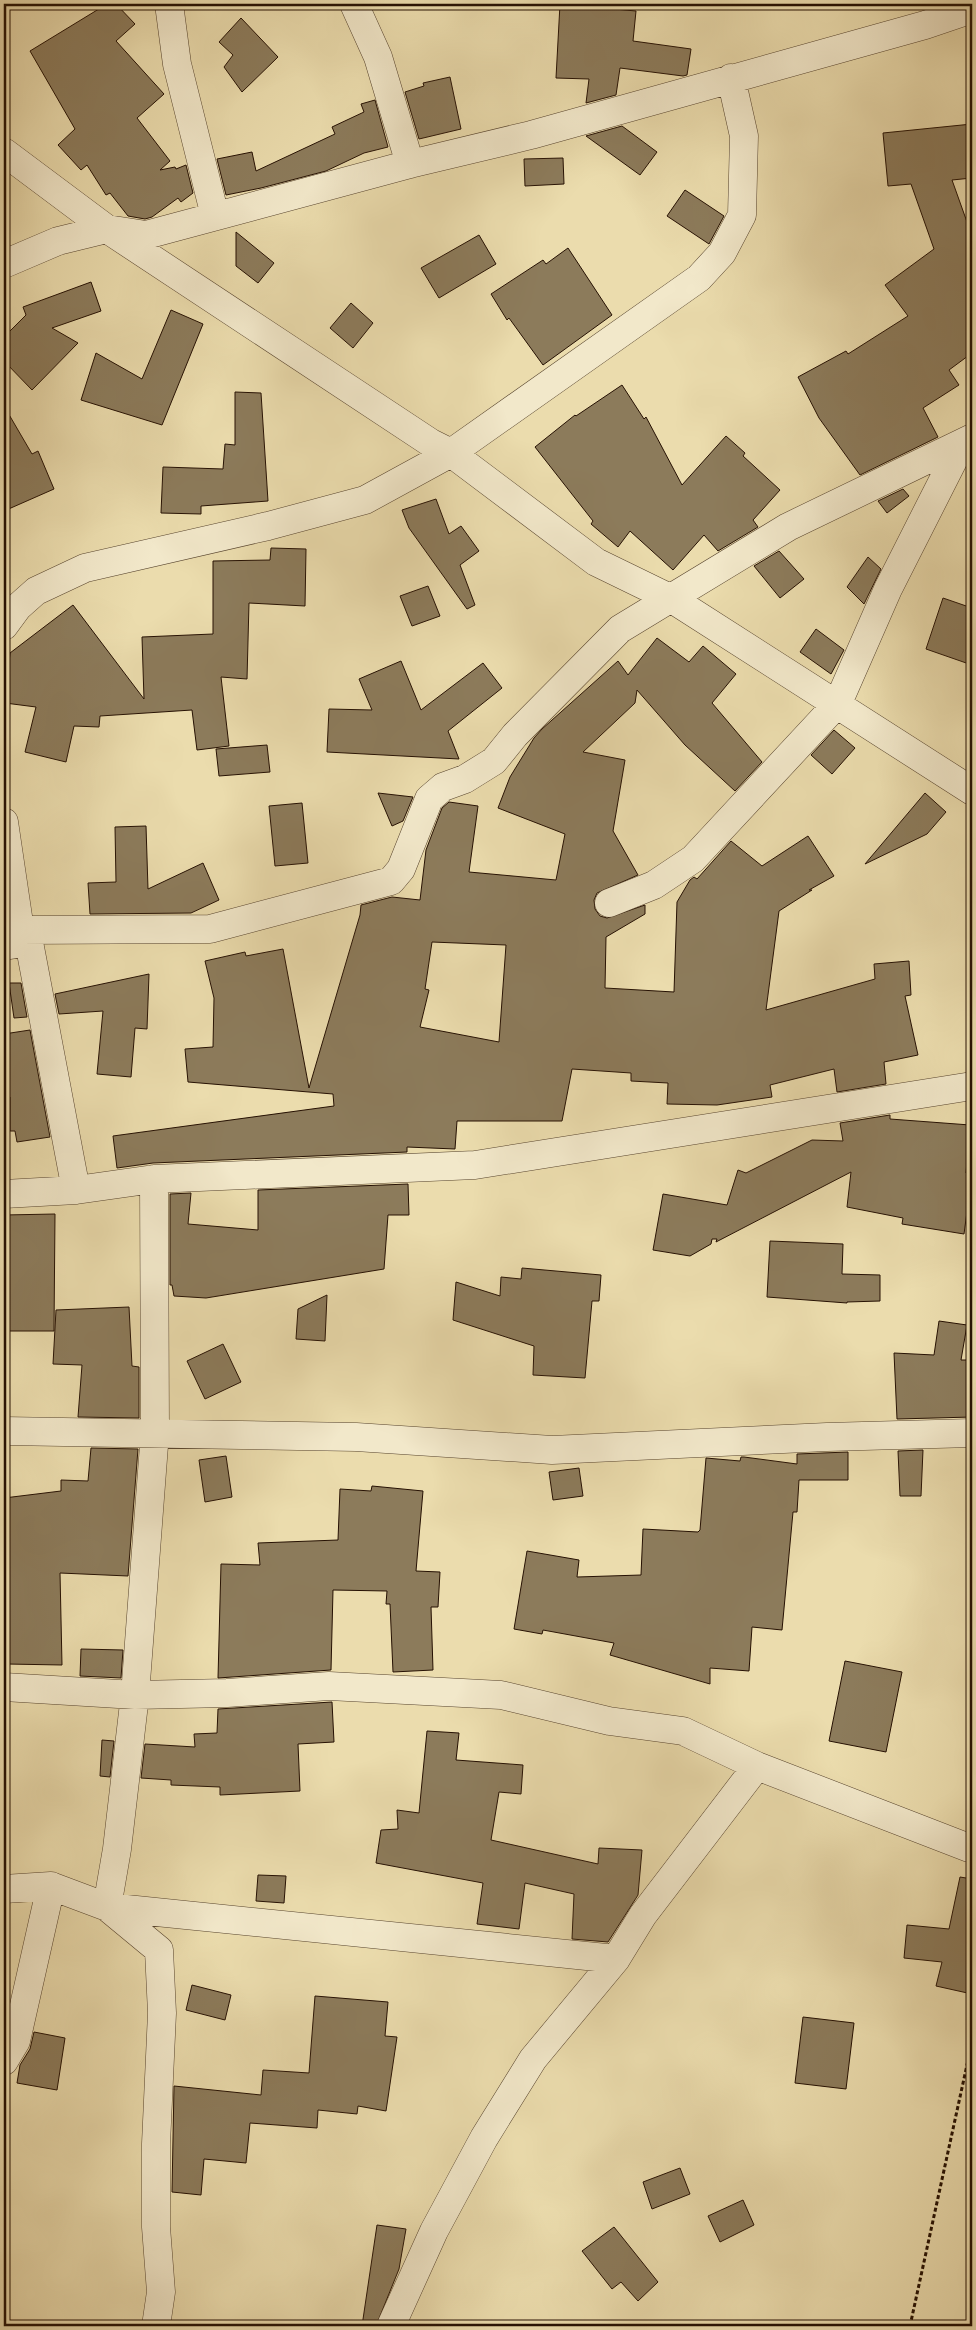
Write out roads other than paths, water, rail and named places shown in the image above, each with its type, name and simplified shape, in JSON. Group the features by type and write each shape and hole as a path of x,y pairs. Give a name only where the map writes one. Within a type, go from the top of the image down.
{"street":[{"path":"169,4 177,64 215,216"},
{"path":"354,4 378,57 410,164"},
{"path":"4,264 58,242 107,229 146,235 410,164 531,135 925,25 972,9"},
{"path":"4,626 18,607 36,591 85,568 268,526 365,500 451,453 699,278 722,253 742,215 744,136 731,78"},
{"path":"4,152 107,229 431,443 451,453 596,562 672,599 838,703 972,791"},
{"path":"18,939 210,929 391,881 401,869 429,799 444,787 465,780 494,760 620,629 788,527 966,441"},
{"path":"609,902 654,885 693,859 838,703 888,589 966,441"},
{"path":"4,822 18,939 76,1190"},
{"path":"4,1194 76,1190 154,1179 475,1165 972,1086"},
{"path":"107,1907 117,1849 135,1695 155,1432 154,1179"},
{"path":"4,1431 155,1432 356,1437 552,1450 827,1437 972,1433"},
{"path":"4,1687 135,1695 227,1693 329,1686 501,1695 609,1721 682,1731 757,1766 970,1848"},
{"path":"391,2326 434,2230 484,2138 533,2059 616,1959 643,1915 757,1766"},
{"path":"4,1889 51,1886 107,1907 616,1959"},
{"path":"4,2061 16,2041 51,1886"},
{"path":"107,1907 159,1950 162,2013 156,2144 156,2227 161,2292 156,2326"}]}
